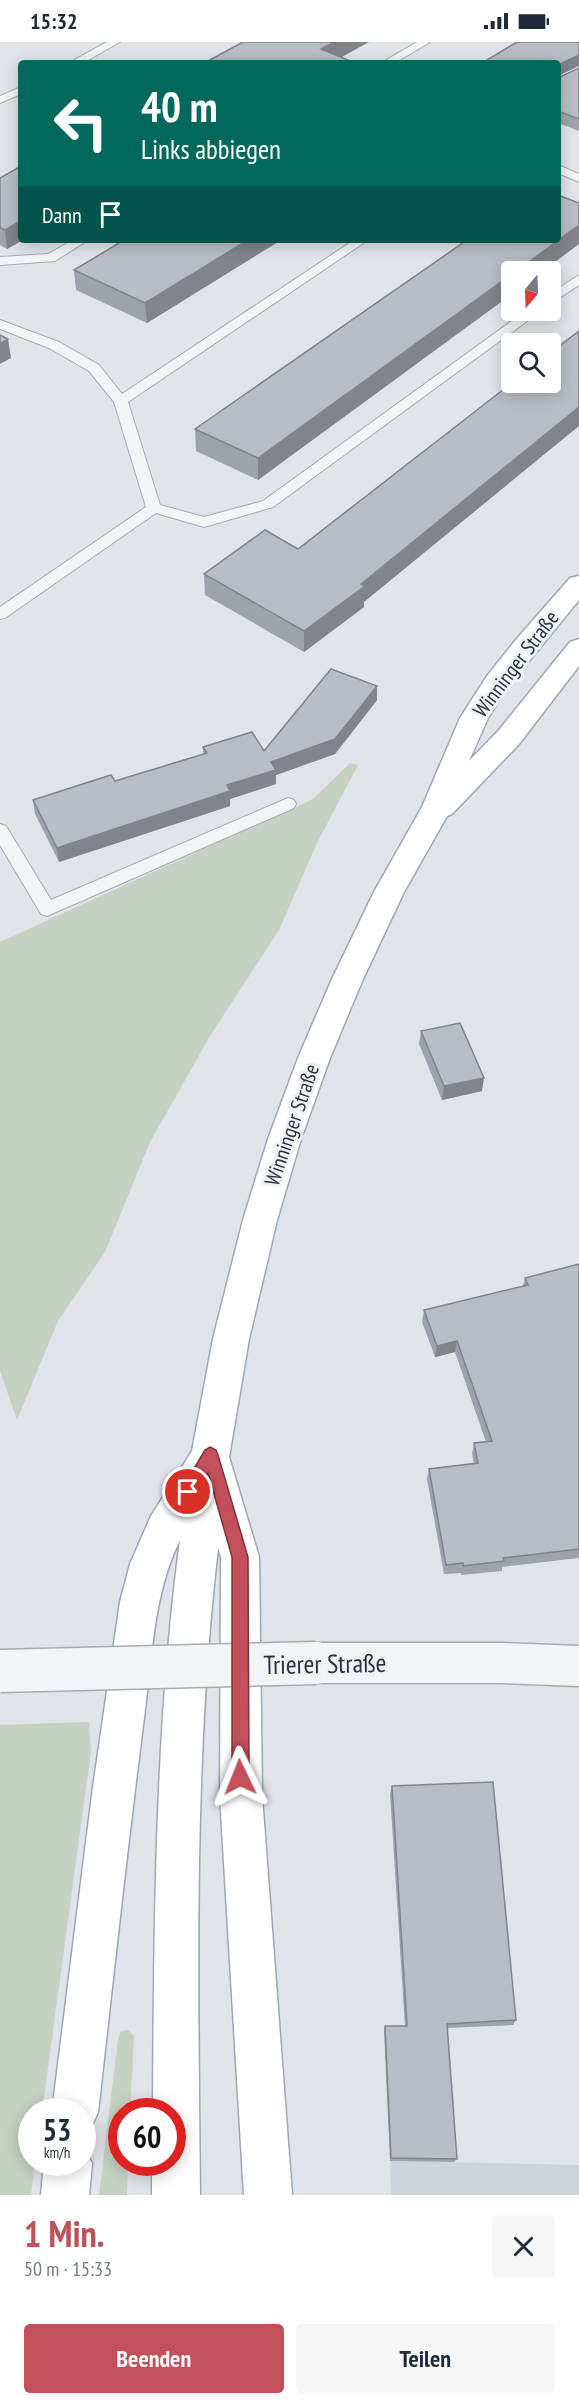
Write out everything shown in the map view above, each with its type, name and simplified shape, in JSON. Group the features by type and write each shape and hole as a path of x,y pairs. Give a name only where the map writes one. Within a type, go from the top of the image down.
{"main road":[{"name":"Winninger Straße","path":"176,2195 180,1808 192,1602 210,1455 243,1282 261,1215 287,1134 355,963 385,900 432,816 460,746 487,697 523,648 579,584"},
{"name":"Winninger Straße","path":"432,816 485,764 579,648"},
{"path":"77,2098 112,1798 140,1602 150,1564 165,1529 210,1455"},
{"path":"210,1455 240,1557 241,1796 268,2195"},
{"path":"64,2195 66,2176"}],"street":[{"name":"Trierer Straße","path":"0,1671 316,1663 501,1663 579,1666"}],"lane":[{"path":"392,60 425,42"},
{"path":"80,60 107,43"},
{"path":"0,100 18,91"},
{"path":"561,170 579,178"},
{"path":"0,261 51,258 77,243"},
{"path":"121,400 357,243"},
{"path":"561,292 579,279"},
{"path":"154,507 204,522 268,504 521,321"},
{"path":"0,324 54,345 94,368 121,400 154,507"},
{"path":"0,614 154,507"},
{"path":"0,592 18,602"},
{"path":"0,830 47,909 288,804"}],"shaded area":[{"path":"390,2161 579,2165 579,2195 391,2195"}],"green space":[{"path":"350,763 358,765 317,843 279,930 210,1036 150,1142 105,1252 58,1321 17,1420 0,1371 0,942 313,799"},
{"path":"89,1722 91,1751 44,2098 18,2098 18,2176 33,2176 31,2195 0,2195 0,1725"},
{"path":"128,2030 134,2036 131,2098 111,2098 118,2040 121,2031"},
{"path":"108,2122 108,2176 128,2176 127,2195 99,2195"}],"building":[{"path":"243,42 334,42 321,49 348,60 210,60"},
{"path":"517,42 579,42 579,55 561,64 561,60 487,60"},
{"path":"579,68 579,119 561,112 561,77"},
{"path":"18,168 18,223 5,230 0,228 0,178"},
{"path":"561,196 579,203 579,225 561,238"},
{"path":"119,243 243,243 145,303 74,270"},
{"path":"463,243 554,243 530,261 501,261 501,282 258,458 195,429"},
{"path":"579,331 579,407 361,584 365,586 304,631 204,574 265,530 298,549 501,391 561,393 561,345"},
{"path":"0,335 8,339 0,344"},
{"path":"331,669 377,686 335,739 271,762 276,770 227,785 230,791 57,848 33,800 111,775 115,781 207,753 203,747 252,732 264,751"},
{"path":"460,1023 484,1078 444,1086 421,1031"},
{"path":"579,1264 579,1549 503,1558 504,1561 463,1566 463,1563 446,1565 429,1469 478,1463 474,1443 492,1441 457,1341 437,1346 424,1310 528,1285 525,1278"},
{"path":"493,1782 516,2020 447,2024 457,2159 391,2158 385,2026 407,2026 392,1786"}],"route":[{"path":"188,1492 210,1455 233,1526 240,1557 240,1777"}]}
